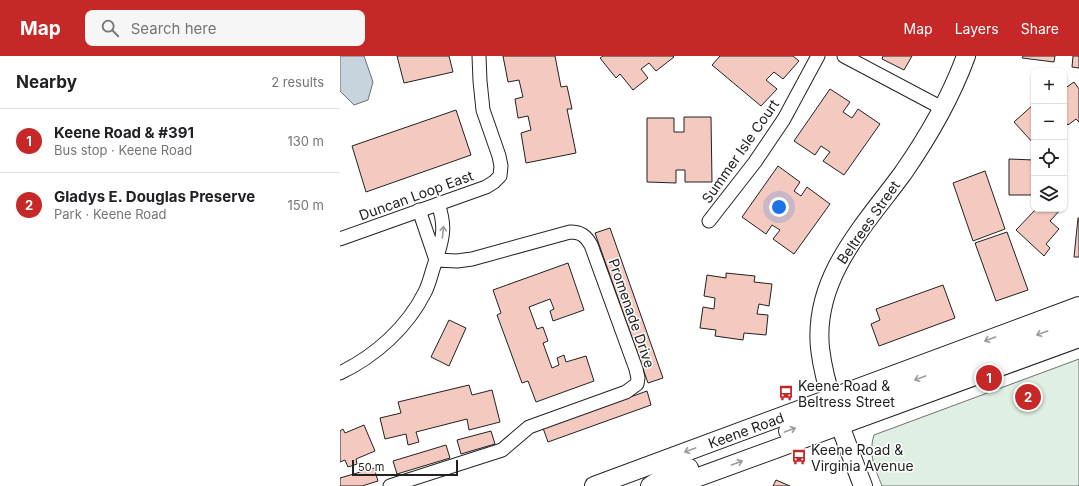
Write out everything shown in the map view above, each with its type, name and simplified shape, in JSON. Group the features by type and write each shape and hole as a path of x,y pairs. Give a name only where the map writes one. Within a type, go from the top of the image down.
{"main road":[{"name":"Beltrees Street","path":"863,486 840,425 823,370 820,347 820,325 823,305 836,268 848,247 904,172 925,139 961,70 966,56"},
{"name":"Keene Road","path":"594,486 1079,306"},
{"path":"840,425 847,412 866,398 1079,320"},
{"name":"Keene Road","path":"674,486 1079,338"},
{"path":"650,486 664,477 808,424 817,419 826,410 832,398"}],"street":[{"name":"Duncan Loop East","path":"340,239 486,187 500,176 501,166 499,156 483,110 479,56"},
{"name":"Summer Isle Court","path":"709,221 755,162 784,119 818,56"},
{"path":"844,56 942,108"},
{"path":"340,373 351,368 381,347 406,322 425,291 441,244 444,225 443,217 438,204"},
{"path":"419,210 436,260"},
{"name":"Promenade Drive","path":"390,486 502,450 530,427 626,392 637,384 638,378 636,369 591,245 583,234 570,232 472,260 436,260"}],"green space":[{"path":"1079,359 1079,486 882,486 872,455 872,442 874,435"}],"shaded area":[{"path":"340,56 364,56 373,82 368,100 354,105 340,91"}],"building":[{"path":"397,56 449,56 453,72 404,83"},
{"path":"503,56 555,56 561,87 567,86 572,109 567,109 576,153 526,163 521,133 531,130 528,116 518,118 515,99 523,97 519,80 508,82"},
{"path":"603,56 674,57 656,71 649,63 641,69 648,78 633,90 620,74 616,78 600,58"},
{"path":"720,56 793,56 799,61 783,79 774,72 766,80 777,89 761,106 712,65"},
{"path":"883,56 912,56 904,70 882,59"},
{"path":"1023,56 1055,56 1054,62 1022,58"},
{"path":"1073,56 1079,56 1079,68 1072,67"},
{"path":"1074,82 1079,89 1079,122 1076,119 1068,125 1067,124 1067,87"},
{"path":"830,89 850,102 843,112 852,118 858,109 880,124 844,175 823,161 830,152 821,146 815,155 794,141"},
{"path":"1031,107 1031,141 1014,122"},
{"path":"456,110 471,155 366,192 352,146"},
{"path":"684,117 711,117 712,182 685,182 685,170 676,170 676,183 647,182 647,118 674,118 674,132 684,132"},
{"path":"1009,159 1031,160 1031,195 1009,195"},
{"path":"778,166 800,182 794,191 801,196 807,187 830,204 794,254 773,239 780,230 772,225 766,234 742,217"},
{"path":"985,171 1005,229 973,241 953,183"},
{"path":"1033,212 1058,212 1050,221 1059,229 1046,244 1050,248 1044,256 1016,230"},
{"path":"1078,218 1079,257 1074,257"},
{"path":"610,228 663,378 648,383 595,233"},
{"path":"1007,232 1028,290 996,301 975,243"},
{"path":"568,263 584,310 553,321 550,311 554,309 550,299 529,307 537,329 543,327 548,341 543,343 552,368 559,365 557,358 564,355 566,362 586,356 594,381 536,402 528,381 522,383 497,315 501,313 493,290"},
{"path":"726,273 755,276 754,282 772,284 769,306 759,304 757,314 768,315 766,335 744,333 743,340 715,336 716,330 700,328 703,307 714,309 715,298 704,296 707,275 726,278"},
{"path":"943,285 955,318 879,346 871,324 880,320 876,309"},
{"path":"449,320 466,328 449,366 431,357"},
{"path":"469,385 472,395 492,390 500,422 469,430 467,419 416,432 419,442 408,445 406,434 385,439 380,418 401,413 398,402"},
{"path":"647,391 651,405 548,442 543,428"},
{"path":"364,425 375,451 356,459 357,464 348,467 345,460 340,462 340,431 343,429 345,433"},
{"path":"491,431 495,444 461,454 457,440"},
{"path":"446,445 450,458 397,474 393,461"},
{"path":"374,468 378,481 362,486 340,486 340,478"},
{"path":"776,480 790,486 773,486"}],"place":[{"name":"Keene Road & #391","path":"989,378"},
{"name":"Keene Road & Beltress Street","path":"786,393"},
{"name":"Gladys E. Douglas Preserve","path":"1028,397"},
{"name":"Keene Road & Virginia Avenue","path":"799,457"}]}
